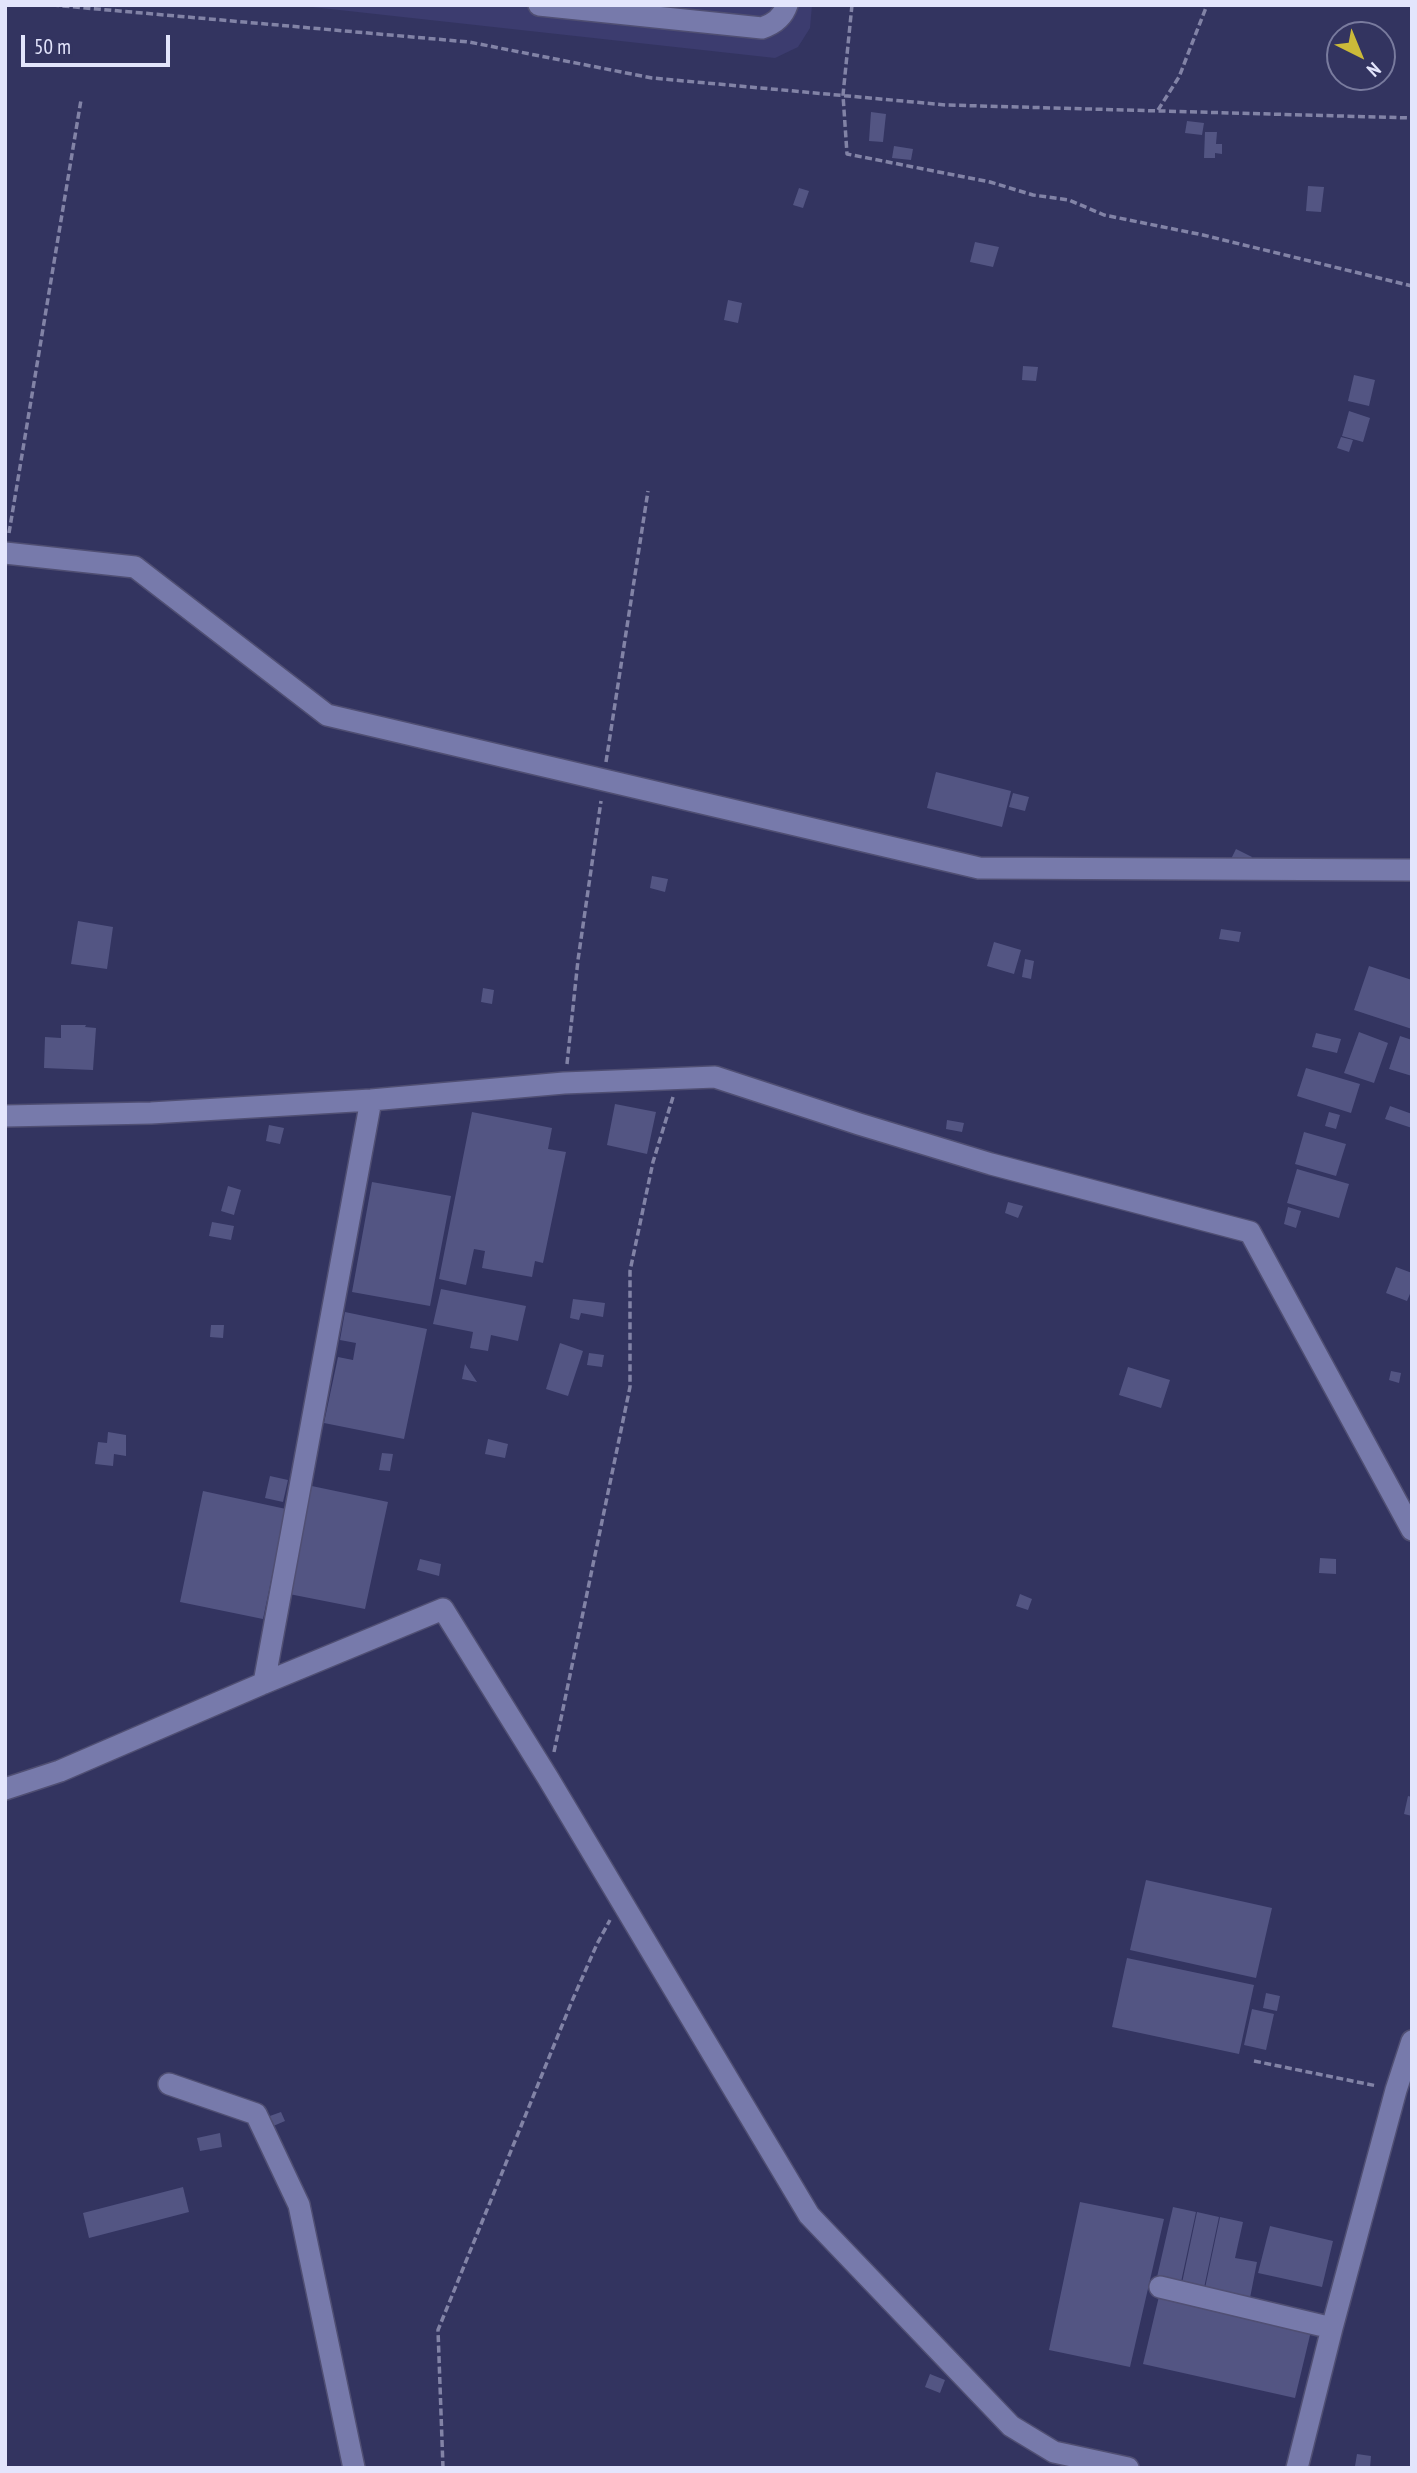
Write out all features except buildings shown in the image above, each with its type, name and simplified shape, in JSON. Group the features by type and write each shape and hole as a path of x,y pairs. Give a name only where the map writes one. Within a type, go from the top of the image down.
{"street":[{"path":"539,5 762,28 779,18 787,5"},
{"path":"6,553 135,567 327,715 979,868 1412,870"},
{"path":"5,1116 150,1113 371,1100 564,1083 715,1077 991,1164 1250,1232 1412,1530"},
{"path":"264,1683 371,1100"},
{"path":"5,1789 60,1771 443,1609 548,1777 809,2215 1011,2426 1054,2452 1128,2468"},
{"path":"1297,2468 1396,2090 1412,2041"},
{"path":"169,2084 256,2114 299,2205 354,2468"},
{"path":"1160,2287 1332,2328"}],"path":[{"path":"52,5 469,42 652,78 946,105 1412,118"},
{"path":"852,5 844,94 847,154 990,182 1033,195 1069,200 1104,215 1203,235 1412,286"},
{"path":"1158,110 1179,77 1207,5"},
{"path":"6,553 81,100"},
{"path":"548,1777 630,1387 630,1271 653,1162 678,1079"},
{"path":"443,2468 438,2330 582,1978 621,1901"},
{"path":"1254,2062 1396,2090"}],"shaded area":[{"path":"294,5 812,5 810,28 798,47 775,58"}]}
